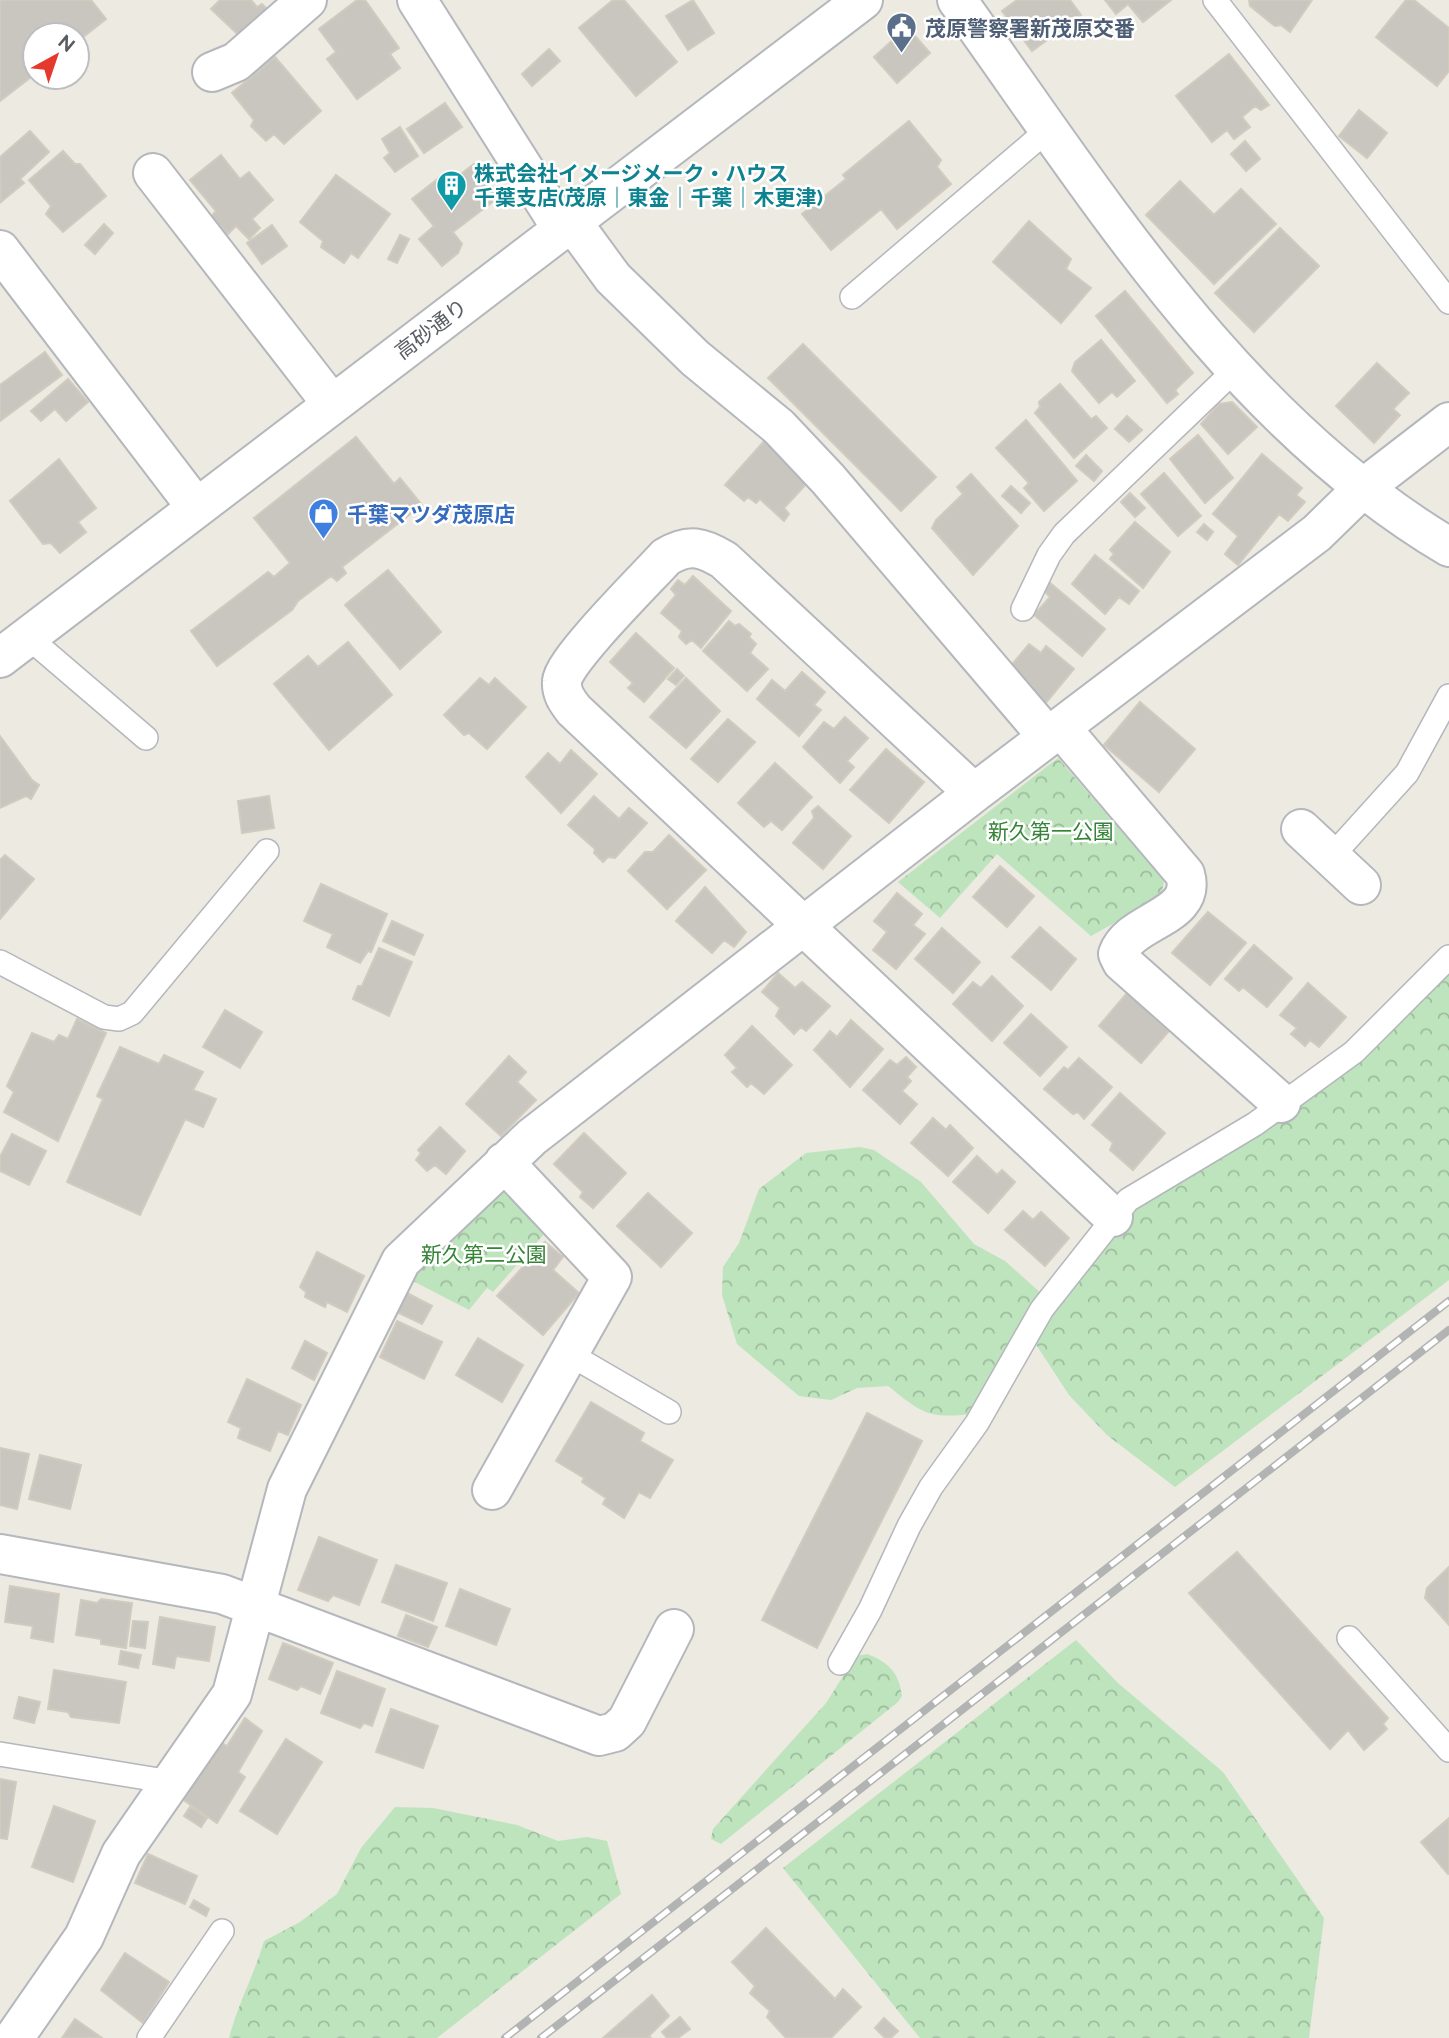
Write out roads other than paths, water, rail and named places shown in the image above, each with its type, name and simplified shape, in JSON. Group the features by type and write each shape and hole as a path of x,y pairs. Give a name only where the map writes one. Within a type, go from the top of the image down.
{"street":[{"path":"212,72 236,62 307,0"},
{"path":"417,0 567,226 613,278 695,358 779,427 828,478 1185,874 1188,886 1184,899 1174,909 1138,930 1121,944 1118,954 1122,962 1282,1103"},
{"name":"高砂通り","path":"14,648 863,0"},
{"path":"957,0 1135,246 1237,368 1296,433 1362,489 1405,521 1449,547"},
{"path":"153,173 332,404"},
{"path":"0,250 197,508"},
{"path":"14,2038 84,1937 121,1854 232,1694 287,1489 390,1278 419,1241 504,1162 974,793 1317,533 1362,489 1449,422"},
{"path":"974,793 724,560 704,548 683,546 666,557 575,657 562,678 564,697 584,719 806,925 1113,1217"},
{"path":"1301,829 1362,885"},
{"path":"492,1490 571,1355 612,1278 504,1162"},
{"path":"0,1554 222,1594 598,1736 615,1732 627,1721 674,1629"}],"lane":[{"path":"1215,0 1449,302"},
{"path":"852,297 1049,128"},
{"path":"1023,609 1049,555 1064,534 1237,368"},
{"path":"14,648 146,738"},
{"path":"1331,857 1407,773 1449,696"},
{"path":"0,962 104,1017 120,1019 132,1013 267,851"},
{"path":"840,1663 870,1610 909,1525 931,1487 976,1423 1042,1309 1113,1217 1128,1200 1255,1125 1354,1052 1449,957"},
{"path":"571,1355 670,1412"},
{"path":"1349,1638 1449,1750"},
{"path":"0,1754 171,1782"},
{"path":"149,2038 222,1931"}],"railway":[{"path":"505,2038 1449,1301"},
{"path":"541,2038 1449,1330"}],"place":[{"name":"茂原警察署新茂原交番","path":"902,55"},
{"name":"株式会社イメージメーク・ハウス 千葉支店(茂原｜東金｜千葉｜木更津)","path":"451,212"},
{"name":"千葉マツダ茂原店","path":"324,541"}],"park label":[{"name":"新久第一公園","path":"1051,831"},
{"name":"新久第二公園","path":"484,1254"}]}
